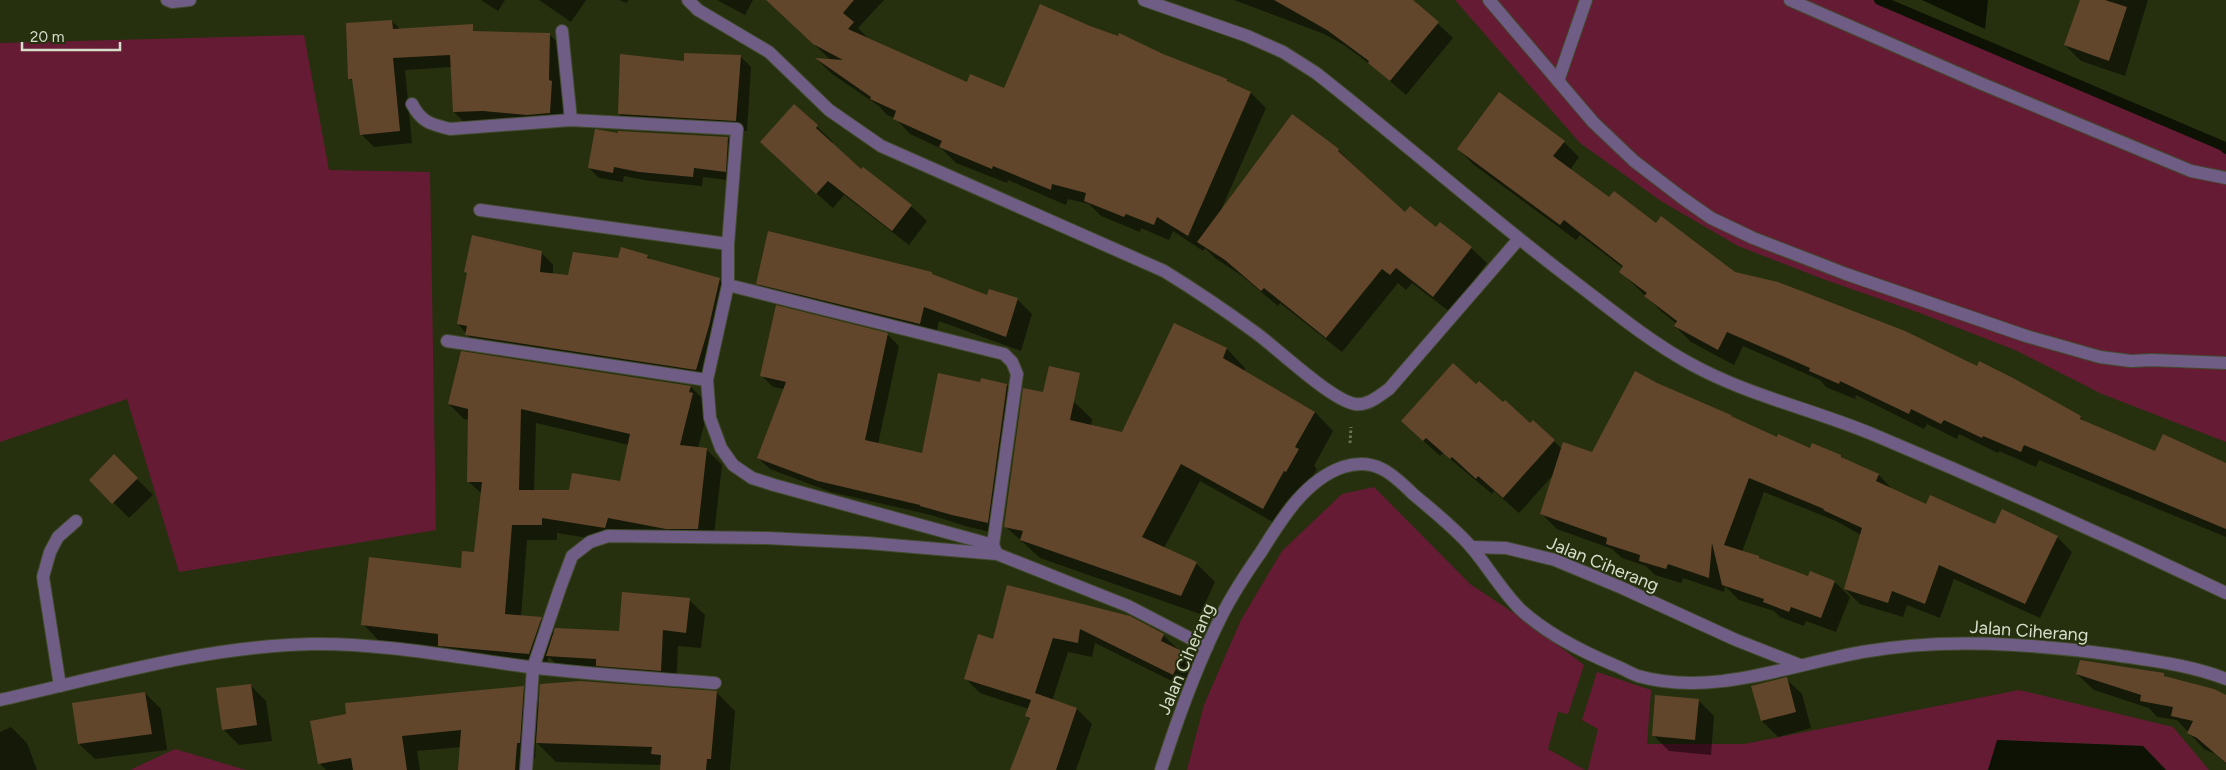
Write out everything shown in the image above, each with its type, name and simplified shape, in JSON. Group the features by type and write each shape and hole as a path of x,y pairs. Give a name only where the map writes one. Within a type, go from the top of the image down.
{"street":[{"path":"170,1 190,0"},
{"path":"688,0 698,10 769,52 829,110 881,146 1164,271 1199,292 1257,334 1336,397 1355,404 1370,402 1389,389 1518,240"},
{"path":"1144,0 1247,36 1282,52 1316,73 1518,240 1640,332 1689,363 1743,388 1832,418 1873,435 2043,508 2226,593"},
{"path":"1489,0 1593,122 1634,161 1711,218 1760,242 1846,274 2026,336 2100,357 2131,361 2226,363"},
{"path":"1558,81 1586,0"},
{"path":"1790,0 2191,171 2226,178"},
{"path":"562,31 571,120"},
{"path":"412,104 418,116 431,124 450,129 571,120 737,129 728,244 728,285 707,380 710,418 721,448 733,465 752,478 995,550 1128,606 1207,647"},
{"path":"480,210 728,244"},
{"path":"728,285 1004,354 1012,362 1017,374 995,550"},
{"path":"446,341 707,380"},
{"name":"Jalan Ciherang","path":"1161,770 1186,697 1207,647 1224,611 1248,571 1292,506 1311,486 1323,477 1342,468 1357,464 1372,465 1384,469 1431,509 1471,547 1506,548 1555,560 1736,640 1800,665 1866,651 1932,645 2005,643 2054,647 2155,661 2196,668 2226,679"},
{"path":"60,686 43,577 50,552 58,538 76,521"},
{"path":"526,770 533,668 572,556 585,545 608,536 777,539 995,550"},
{"path":"1471,547 1520,609 1548,631 1578,650 1639,676 1685,683 1722,680 1800,665"},
{"path":"0,700 211,655 258,647 312,644 346,644 533,668 715,683"}],"path":[{"path":"1355,404 1349,439 1357,464"}],"shaded area":[{"path":"1455,0 1879,0 2223,146 2226,149 2226,442 2102,394 2015,350 1738,246 1661,201 1580,143"},
{"path":"1922,0 1988,0 1985,29"},
{"path":"304,35 329,170 430,172 436,530 179,572 127,399 0,442 0,43"},
{"path":"1374,487 1470,584 1530,624 1584,665 1568,714 1558,712 1548,749 1585,770 1187,770 1204,705 1241,620 1282,551 1342,494"},
{"path":"1597,672 1651,690 1647,744 1744,744 2019,690 2173,727 2209,770 2166,770 2143,746 1998,740 1988,770 1588,770 1598,729 1582,720"},
{"path":"1997,740 2143,746 2166,770 1988,770"},
{"path":"175,749 246,770 130,770"}],"building":[{"path":"766,0 854,0 843,13 854,22 848,29 967,82 970,74 1004,88 1040,4 1090,26 1118,36 1119,33 1163,54 1227,79 1227,81 1251,92 1188,236 1157,217 1154,225 1126,214 1124,217 1084,201 1086,193 1052,184 1051,190 993,166 992,169 939,147 942,141 893,119 896,111 870,99 871,97 815,58 843,60 813,44"},
{"path":"1274,0 1413,0 1439,22 1390,81 1368,63 1369,61 1327,30"},
{"path":"2080,0 2105,0 2127,7 2109,61 2064,45"},
{"path":"392,20 393,29 473,24 473,31 550,33 549,80 552,81 550,113 527,115 483,111 453,112 450,55 393,58 400,131 360,135 352,79 348,79 346,23"},
{"path":"684,53 741,55 736,121 618,114 620,54 684,61"},
{"path":"1499,92 1565,141 1553,156 1609,197 1614,191 1656,223 1661,216 1735,272 1778,282 1905,331 1977,366 1979,361 2081,416 2080,419 2155,451 2163,434 2226,463 2226,529 2024,445 2021,452 1983,436 1982,438 1944,420 1941,424 1911,409 1909,414 1840,381 1839,384 1809,371 1810,368 1727,332 1718,350 1674,326 1677,321 1644,296 1647,293 1619,272 1623,266 1564,220 1560,225 1457,149"},
{"path":"794,104 818,125 816,128 861,169 863,167 912,205 892,231 828,181 816,194 760,142"},
{"path":"1292,114 1339,149 1338,151 1405,212 1410,206 1436,227 1440,222 1472,247 1433,297 1396,268 1390,275 1382,269 1326,338 1264,288 1261,291 1225,260 1197,242"},
{"path":"595,129 618,133 618,131 728,137 726,172 694,168 693,177 639,172 614,167 613,173 588,168"},
{"path":"768,231 932,272 932,274 987,295 989,289 1018,298 1006,337 924,307 920,324 756,284"},
{"path":"472,235 542,251 540,272 568,275 573,252 618,258 621,247 648,255 647,258 720,278 696,370 465,335 467,326 457,324 467,273 464,272"},
{"path":"776,305 888,333 865,440 922,453 938,373 980,382 981,378 1007,384 988,523 818,481 757,458 786,382 760,376"},
{"path":"1174,323 1227,348 1223,358 1315,412 1295,447 1299,449 1286,472 1284,471 1263,509 1181,464 1142,537 1197,562 1181,596 1020,540 1023,531 1004,527 1023,388 1043,392 1049,366 1080,373 1070,420 1122,432"},
{"path":"461,351 691,386 689,392 693,393 680,445 707,448 698,529 666,529 608,518 605,528 542,518 542,525 512,525 505,614 542,617 529,654 438,646 438,634 361,625 369,557 461,568 462,551 474,552 482,482 467,482 468,409 448,404","holes":["521,409 630,434 620,481 572,473 569,490 519,490"]},
{"path":"1453,363 1476,384 1479,381 1503,402 1505,400 1530,423 1533,420 1555,440 1503,498 1478,476 1476,479 1452,457 1450,459 1426,438 1423,441 1401,421"},
{"path":"1635,371 1657,383 1777,437 1778,434 1810,448 1812,443 1841,455 1841,457 1879,474 1876,481 1926,504 1930,495 1995,524 2002,509 2058,536 2025,604 1939,565 1925,604 1892,591 1888,603 1844,589 1862,528 1824,509 1749,478 1724,545 1759,556 1759,558 1808,576 1810,571 1835,581 1821,618 1791,607 1789,612 1763,602 1764,599 1722,585 1712,543 1709,578 1668,564 1666,569 1639,561 1640,555 1606,544 1607,538 1540,514 1563,442 1592,452"},
{"path":"114,454 138,478 112,504 89,480"},
{"path":"1007,585 1130,616 1164,634 1161,641 1184,652 1173,675 1080,629 1078,643 1053,638 1035,693 1077,708 1056,770 1010,770 1030,718 1025,716 1031,700 964,679 978,634 993,639"},
{"path":"622,592 690,598 686,633 663,630 661,671 596,666 596,659 546,656 555,628 619,631"},
{"path":"2080,660 2164,673 2164,676 2214,689 2226,695 2226,763 2197,738 2187,733 2193,721 2171,716 2173,707 2140,701 2141,695 2076,674"},
{"path":"1787,677 1796,712 1761,721 1751,686"},
{"path":"580,681 717,691 711,759 707,759 706,770 660,770 661,755 651,754 652,747 536,743 540,684"},
{"path":"251,684 257,725 222,730 216,688"},
{"path":"524,686 520,743 517,743 515,770 458,770 461,730 402,736 407,770 353,770 351,758 318,764 310,721 346,714 345,703"},
{"path":"145,692 152,734 78,744 72,703"},
{"path":"1655,695 1699,699 1695,740 1652,736"}],"waterway":[{"path":"1879,0 2223,146 2226,149"}]}
